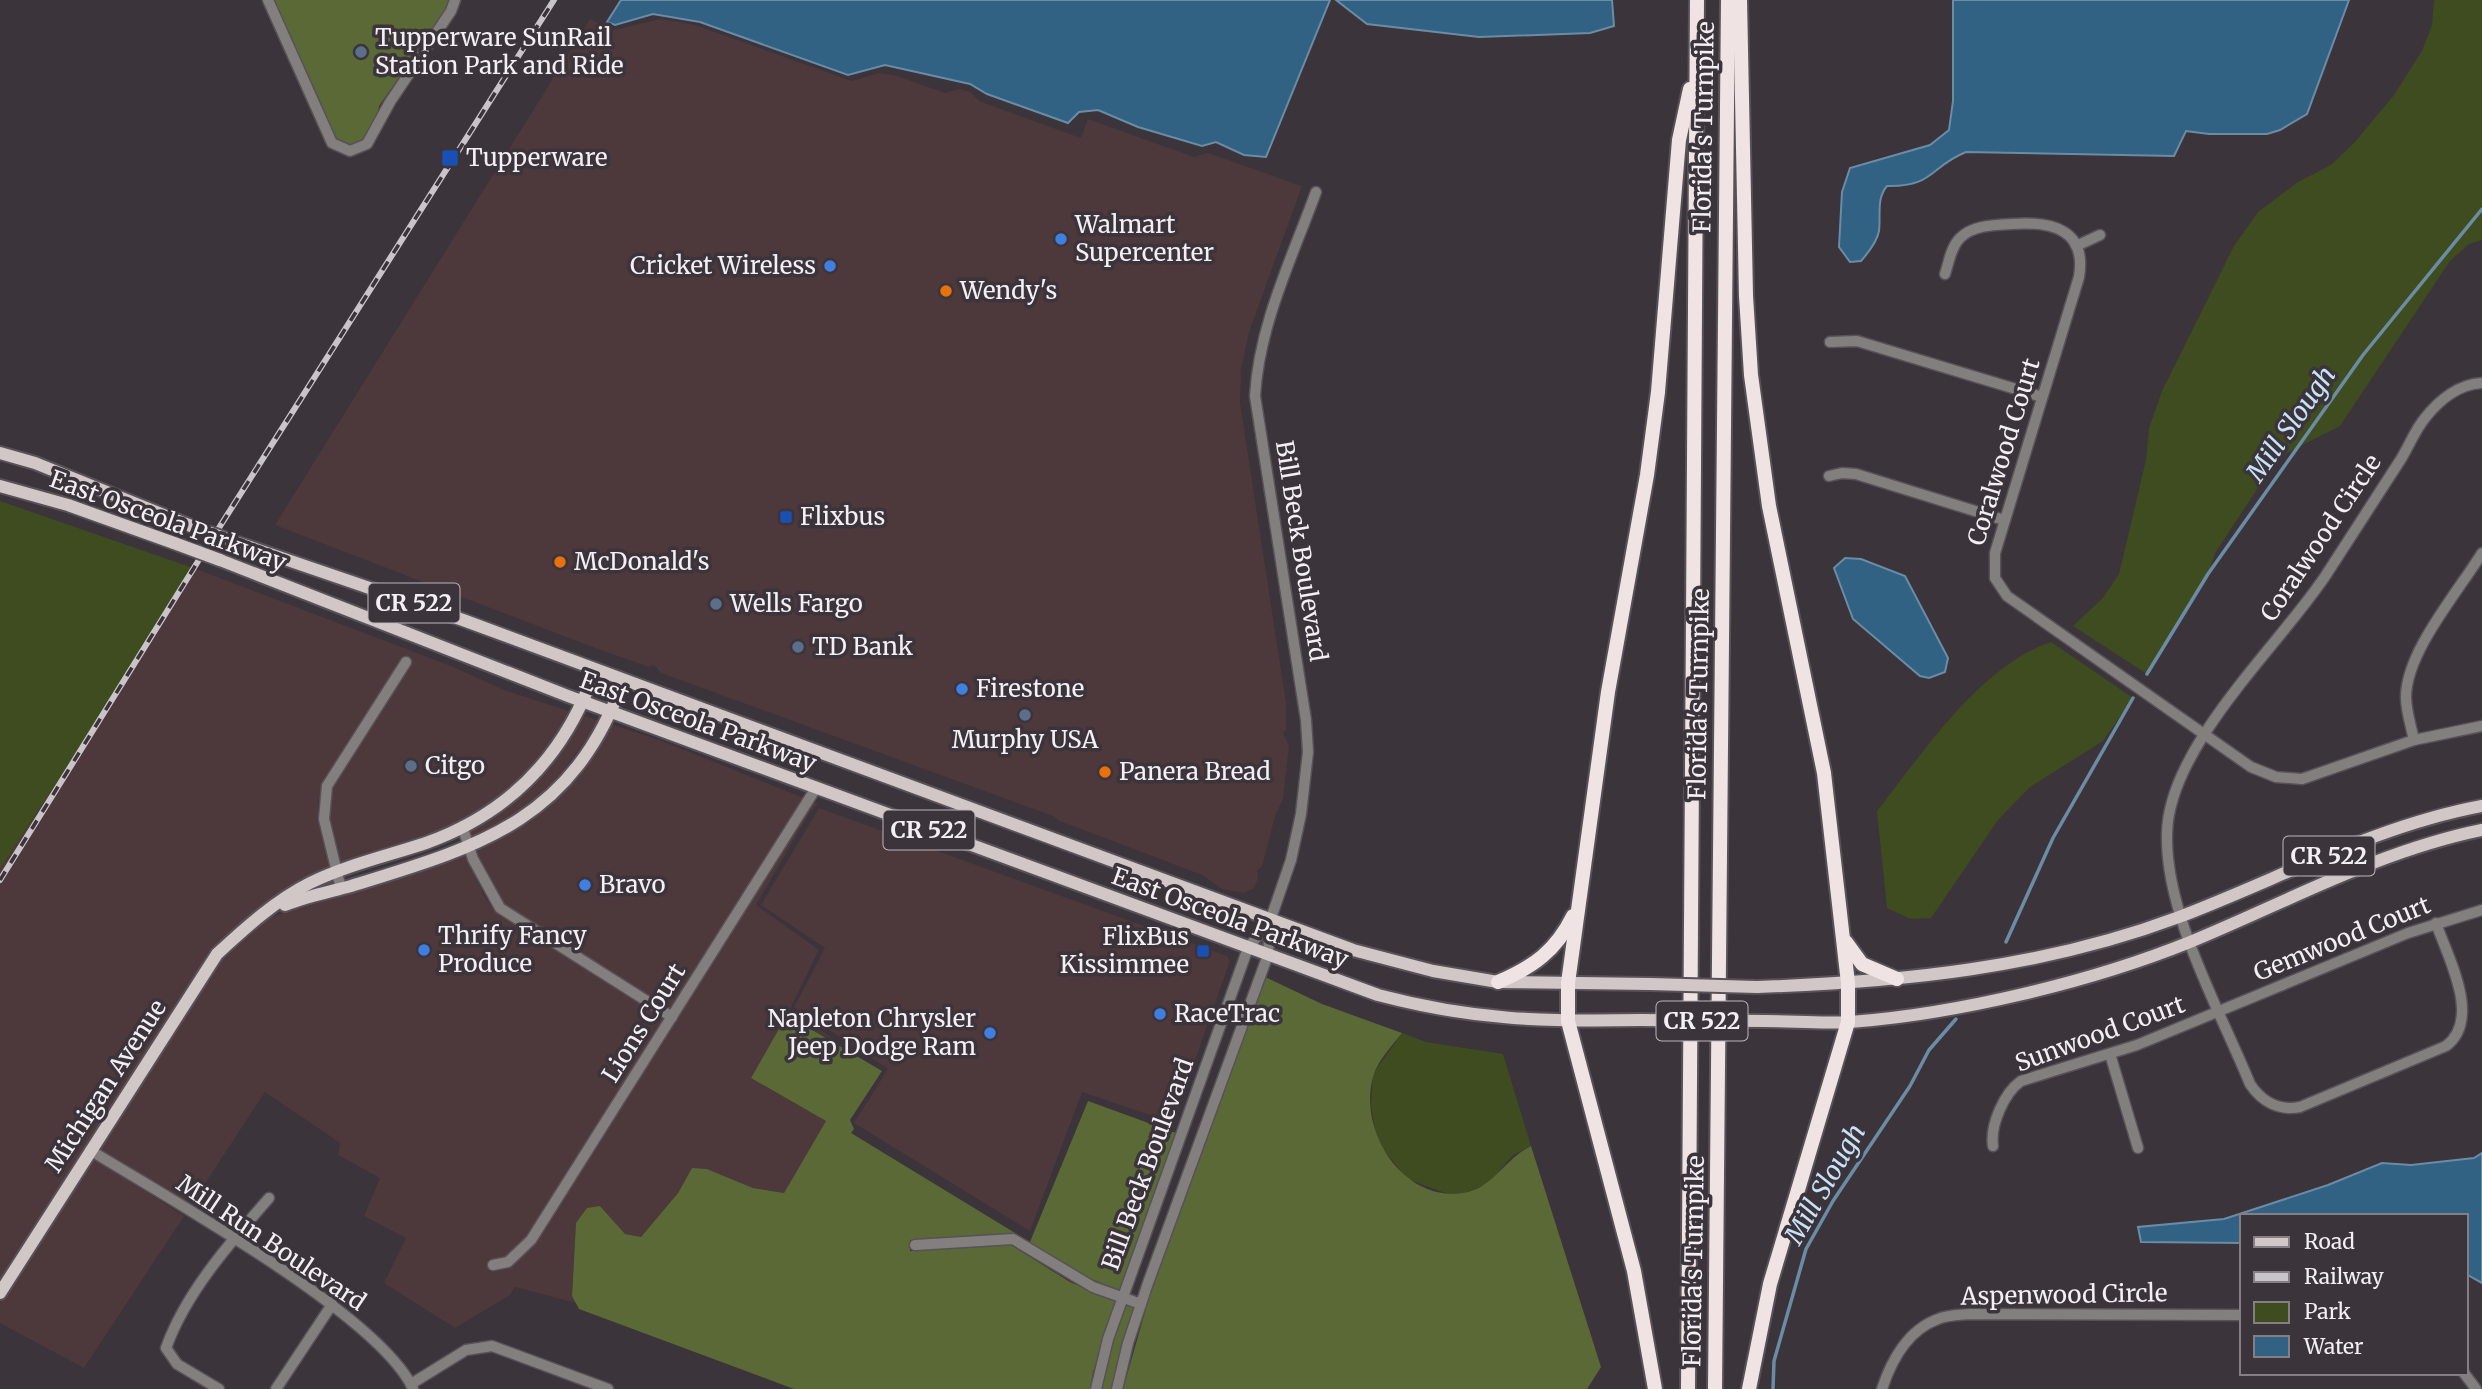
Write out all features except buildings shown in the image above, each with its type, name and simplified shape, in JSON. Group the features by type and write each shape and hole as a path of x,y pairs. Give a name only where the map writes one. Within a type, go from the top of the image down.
{"highway":[{"name":"Florida's Turnpike","path":"1688,1389 1697,0"},
{"name":"Florida's Turnpike","path":"1715,1389 1728,0"},
{"path":"1740,0 1746,296 1751,375 1769,506 1824,773 1848,984 1848,1022 1770,1284 1749,1389"},
{"path":"1655,1389 1634,1270 1568,1021 1568,984 1608,692 1647,475 1658,392 1679,140 1697,60"},
{"path":"1498,982 1523,972 1548,954 1564,934 1580,902"},
{"path":"1842,935 1861,964 1897,979"}],"main road":[{"name":"East Osceola Parkway","path":"0,453 35,463 232,541 463,620 1270,921 1353,950 1433,971 1498,982 1757,987 1848,984 2031,960 2106,942 2179,917 2379,834 2482,806"},
{"name":"East Osceola Parkway","path":"0,486 68,506 220,560 584,702 1248,948 1417,1005 1491,1018 1568,1021 1848,1022 1918,1015 2121,968 2190,942 2387,857 2482,830"},
{"name":"Michigan Avenue","path":"0,1293 203,973 220,951 262,915 307,884 337,870 429,842 493,811 537,772 584,702 595,670"},
{"name":"Michigan Avenue","path":"262,915 313,895 341,889 470,848 524,819 550,796 612,712 623,681"}],"street":[{"path":"268,0 323,128 332,143 343,150 362,148 379,127 383,112 452,11 455,0"},
{"name":"Bill Beck Boulevard","path":"1117,1389 1141,1304 1268,955 1270,921 1291,860 1299,826 1308,740 1255,396 1257,365 1265,332 1317,192"},
{"path":"1945,274 1958,240 1973,229 1990,226 2051,225 2063,230 2076,246 2100,235"},
{"name":"Coralwood Court","path":"2076,246 2080,257 2079,278 2004,520 1993,565 1995,578 2007,596 2205,734"},
{"path":"1830,342 1857,341 2042,397"},
{"name":"Coralwood Circle","path":"2437,923 2463,1004 2465,1019 2460,1032 2446,1046 2300,1107 2278,1107 2264,1100 2254,1090 2179,917 2169,875 2166,833 2172,802 2185,768 2205,734 2324,578 2424,419 2448,395 2472,383 2482,383"},
{"path":"1829,476 1856,474 2004,520"},
{"path":"2414,740 2406,696 2410,669 2418,651 2482,553"},
{"path":"341,889 324,819 327,786 406,663"},
{"path":"2205,734 2259,771 2294,779 2317,775 2414,740 2482,726"},
{"name":"Lions Court","path":"493,1265 508,1262 531,1240 816,788"},
{"path":"462,826 488,892 500,908 672,1017"},
{"name":"Gemwood Court","path":"2220,1012 2437,923 2482,911"},
{"name":"Bill Beck Boulevard","path":"1096,1389 1108,1339 1248,948 1270,921"},
{"name":"Sunwood Court","path":"1993,1146 1995,1122 2017,1083 2110,1054 2220,1012"},
{"path":"2110,1054 2138,1149"},
{"name":"Mill Run Boulevard","path":"90,1150 234,1240 331,1306 379,1347 412,1387"},
{"path":"219,1389 177,1364 166,1348 174,1326 188,1303 269,1198"},
{"path":"915,1245 1013,1239 1072,1277 1141,1304"},
{"path":"276,1389 331,1306 334,1285"},
{"name":"Aspenwood Circle","path":"1882,1389 1889,1364 1912,1336 1938,1319 1970,1314 2240,1315"},
{"path":"412,1387 466,1350 492,1346 608,1389"}],"shaded area":[{"path":"590,19 613,30 661,19 695,25 852,81 879,73 894,75 945,93 960,89 970,92 979,101 1081,138 1088,119 1194,157 1208,153 1302,186 1249,332 1241,369 1240,403 1286,703 1286,730 1283,733 1289,746 1283,799 1275,816 1262,867 1257,870 1258,879 1253,889 1244,893 1222,889 1202,875 1053,816 661,673 654,665 649,667 587,645 275,525"},
{"path":"196,569 451,666 504,690 572,712 533,768 482,812 427,836 341,863 329,817 332,788 413,661 405,655 322,785 318,819 330,867 304,879 214,950 0,1283 0,869"},
{"path":"582,715 600,721 547,792 521,814 473,840 469,830 487,822 512,804 540,776"},
{"path":"610,724 657,739 804,798 670,1009 509,908 496,894 476,851 526,825 553,800"},
{"path":"814,802 818,804 810,812 756,905 819,950 790,1009 845,1047 787,1016 751,1078 826,1121 784,1193 753,1188 707,1169 692,1168 678,1193 641,1237 625,1234 600,1206 576,1223 572,1296 576,1303 515,1287 510,1295 455,1328 384,1283 406,1238 364,1216 380,1178 338,1155 340,1143 265,1092 191,1205 97,1147 221,958 265,920 314,901 338,896 466,855 484,896 496,913 664,1019 527,1236 506,1257 488,1260 489,1272 509,1268 535,1243 579,1176"},
{"name":"Napleton Chrysler Jeep Dodge Ram","path":"819,808 1227,956 1230,961 1173,1123 1082,1092 1030,1231 854,1123 888,1069 794,1007 825,948 761,905"},
{"path":"91,1157 184,1216 84,1368 0,1323 0,1303"}],"green space":[{"name":"Tupperware SunRail Station Park and Ride","path":"274,0 449,0 442,16 379,106 378,115 363,141 350,145 336,138 328,125"},
{"name":"Mill Slough","path":"2434,0 2482,0 2482,240 2469,244 2450,261 2340,426 2285,454 2269,471 2215,553 2208,574 2147,674 2073,626 2103,598 2119,574 2146,460 2149,428 2162,391 2234,246 2258,212 2298,182 2331,165 2354,143 2394,95 2422,51 2432,25"},
{"path":"0,501 196,569 0,869"},
{"path":"2051,642 2133,698 2103,741 2030,787 1998,820 1931,918 1910,919 1887,908 1877,811 1933,738 1976,691 2000,670"},
{"path":"1265,977 1322,1004 1402,1033 1375,1071 1370,1098 1372,1119 1379,1140 1390,1159 1404,1174 1422,1186 1441,1193 1474,1190 1491,1180 1531,1146 1601,1367 1587,1389 1123,1389 1153,1284"},
{"path":"787,1015 882,1071 850,1120 854,1129 851,1133 1030,1242 1088,1101 1176,1133 1120,1291 1075,1272 1013,1234 910,1240 910,1251 1011,1245 1070,1282 1116,1302 1090,1389 794,1389 579,1309 572,1296 576,1223 587,1208 600,1206 625,1234 641,1237 678,1193 692,1168 707,1169 753,1188 784,1193 826,1121 751,1078"},
{"path":"1402,1033 1426,1042 1503,1054 1531,1146 1513,1155 1489,1183 1465,1193 1448,1194 1407,1179 1377,1141 1371,1106 1373,1074"},
{"path":"1126,1305 1134,1308 1112,1389 1101,1389 1113,1341"}],"water":[{"path":"621,0 1330,0 1266,157 1244,155 1216,142 1202,146 1138,127 1098,110 1079,112 1068,123 987,94 970,84 885,65 848,75 700,22 653,14 615,25 607,22"},
{"path":"1336,0 1612,0 1614,26 1590,33 1479,37 1367,24"},
{"path":"1953,0 2349,0 2307,114 2280,130 2267,134 2209,134 2186,131 2174,156 1966,152 1923,180 1887,186 1880,202 1879,231 1876,239 1861,261 1850,262 1839,247 1842,192 1850,168 1930,145 1949,130 1953,101"},
{"path":"1845,558 1861,559 1905,576 1948,658 1945,672 1929,678 1920,676 1853,619 1834,568"},
{"path":"2482,1153 2482,1283 2468,1275 2468,1214 2240,1214 2240,1243 2141,1242 2138,1227 2224,1219 2328,1185 2382,1163 2411,1165 2474,1158"}],"waterway":[{"name":"Mill Slough","path":"2147,674 2208,574 2363,355 2482,209"},
{"name":"Mill Slough","path":"2006,942 2053,838 2133,698"},
{"name":"Mill Slough","path":"1773,1389 1774,1361 1806,1249 1833,1201 1910,1086 1929,1050 1956,1019"}],"railway":[{"path":"0,880 210,542 554,0"}],"place":[{"name":"Tupperware SunRail Station Park and Ride","path":"361,52"},
{"name":"Tupperware","path":"450,158"},
{"name":"Walmart Supercenter","path":"1061,239"},
{"name":"Cricket Wireless","path":"830,266"},
{"name":"Wendy's","path":"946,291"},
{"name":"Flixbus","path":"786,517"},
{"name":"McDonald's","path":"560,562"},
{"name":"Wells Fargo","path":"716,604"},
{"name":"TD Bank","path":"798,647"},
{"name":"Firestone","path":"962,689"},
{"name":"Murphy USA","path":"1025,715"},
{"name":"Citgo","path":"411,766"},
{"name":"Panera Bread","path":"1105,772"},
{"name":"Bravo","path":"585,885"},
{"name":"Thrify Fancy Produce","path":"424,950"},
{"name":"FlixBus Kissimmee","path":"1203,951"},
{"name":"RaceTrac","path":"1160,1014"},
{"name":"Napleton Chrysler Jeep Dodge Ram","path":"990,1033"}]}
